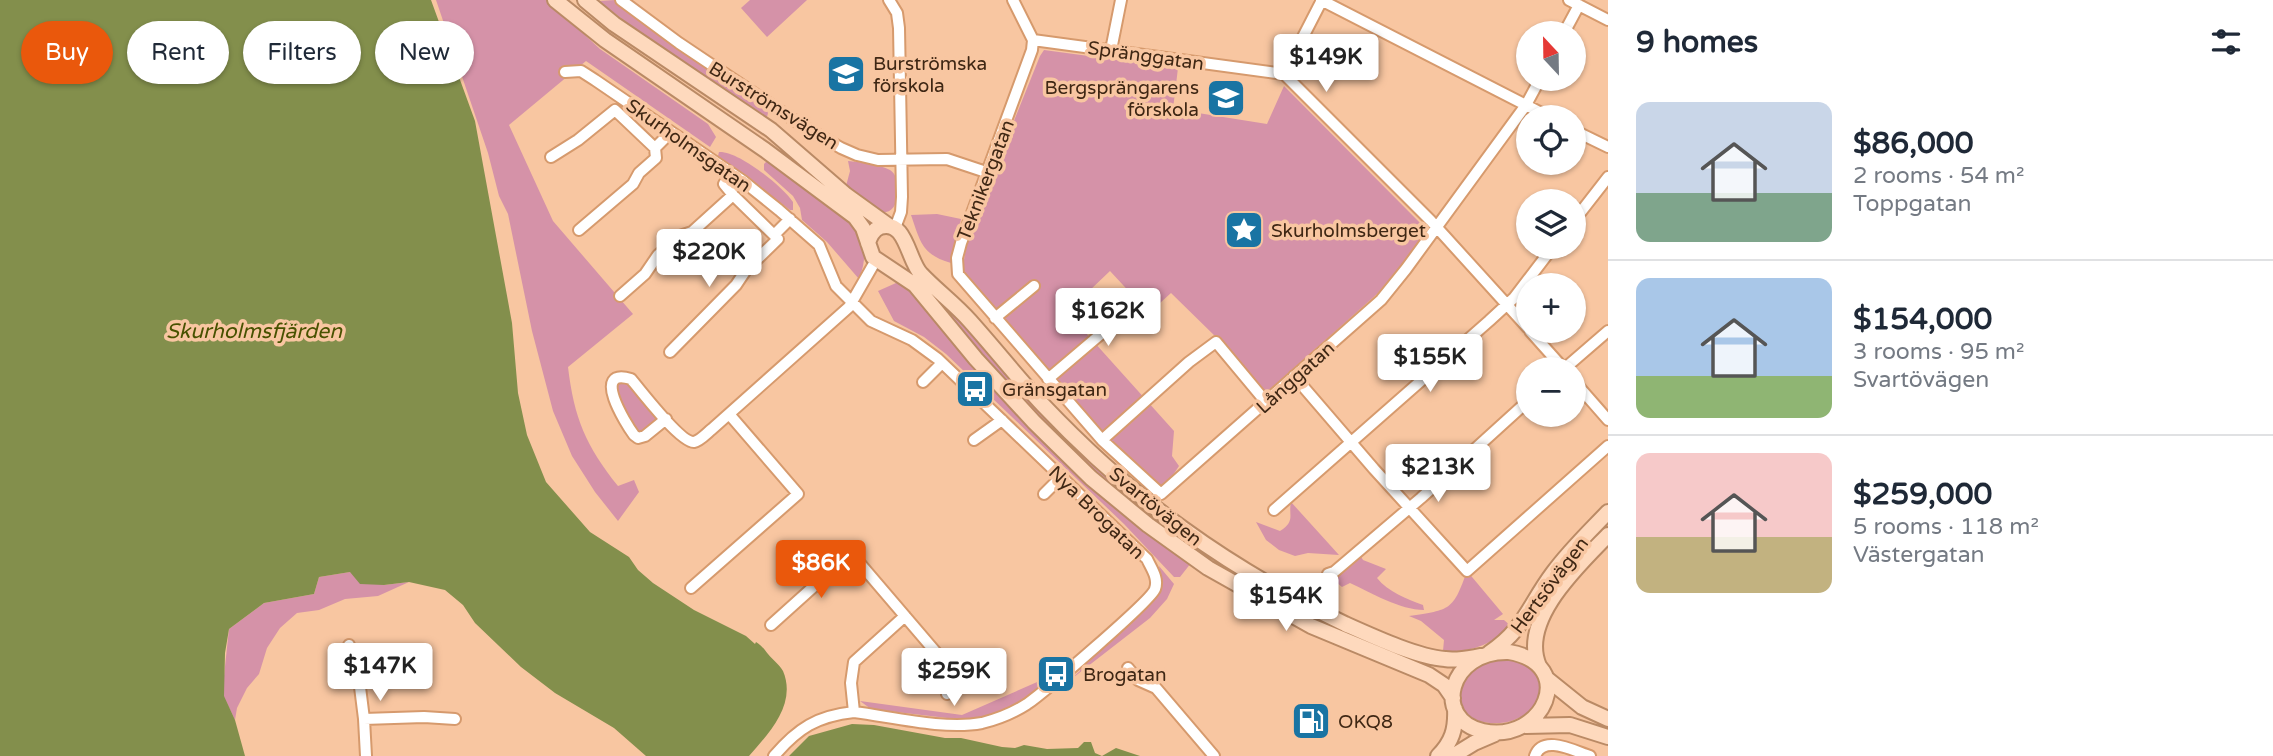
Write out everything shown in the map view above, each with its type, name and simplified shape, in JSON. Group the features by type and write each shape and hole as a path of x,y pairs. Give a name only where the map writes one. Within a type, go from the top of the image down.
{"main road":[{"path":"555,0 606,40 847,210 859,222 870,253 879,261 890,262 899,258 904,251 901,234 846,195 771,130 614,24 585,0"},
{"path":"868,243 875,230 892,227"},
{"name":"Svartövägen","path":"904,242 917,271 971,321 1043,405 1118,478 1191,536 1266,584 1362,631 1437,658 1460,659 1484,655"},
{"name":"Svartövägen","path":"879,261 904,276 927,297 1002,387 1063,452 1148,525 1208,568 1251,594 1311,626 1429,675 1444,685 1453,701"},
{"name":"Hertsövägen","path":"1484,655 1504,643 1519,627 1553,573 1608,512"},
{"name":"Hertsövägen","path":"1543,672 1534,643 1540,621 1577,568 1608,535"},
{"path":"1438,756 1449,744 1455,731 1453,686 1458,674 1469,663 1484,655 1518,654 1531,659 1582,707 1608,719"},
{"path":"1453,756 1474,743 1533,719 1542,710 1548,695 1543,672"},
{"path":"1453,701 1460,717 1472,727 1492,732 1560,724 1608,737"}],"street":[{"name":"Burströmsvägen","path":"621,0 678,43 831,143 862,157 878,160 947,159 985,172"},
{"path":"892,227 901,212 902,160 899,28 897,13 891,3 905,0"},
{"path":"1013,0 1033,40"},
{"path":"1111,50 1121,0"},
{"path":"1516,314 1436,227 1284,74 1321,0 1524,105"},
{"path":"1568,21 1574,2 1608,20"},
{"name":"Spränggatan","path":"1033,40 1284,74"},
{"name":"Teknikergatan","path":"1033,40 1027,66 985,172 961,243 957,266 960,277 1102,440 1161,494"},
{"name":"Skurholmsgatan","path":"565,72 581,71 730,173 790,219 818,245 836,285 853,302"},
{"path":"622,117 632,106"},
{"path":"551,157 578,140 613,110 654,148 656,158 639,173 633,184 579,230"},
{"name":"Långgatan","path":"1161,494 1381,300 1516,119"},
{"path":"654,148 671,132"},
{"path":"1586,136 1608,147"},
{"path":"670,352 778,239 724,184 730,173"},
{"path":"1586,205 1608,177"},
{"path":"620,296 645,274 651,263 665,249 680,236 692,232 733,195"},
{"path":"774,235 790,219"},
{"path":"1274,510 1507,304 1543,259"},
{"path":"666,419 645,436 638,438 612,396 612,385 622,377 631,379 681,436 692,442 699,440 853,302 879,261"},
{"path":"995,318 1034,286"},
{"path":"1048,379 1144,295"},
{"name":"Nya Brogatan","path":"853,302 871,321 912,340 942,363 1147,559 1156,578 1155,590 1138,609 1035,698 1005,716 961,725 854,712"},
{"path":"1578,357 1608,331"},
{"path":"1102,440 1189,362 1216,342 1266,402"},
{"path":"1541,343 1554,357"},
{"path":"923,382 942,363"},
{"path":"1294,376 1467,570 1608,446"},
{"path":"1586,395 1608,421"},
{"path":"1328,574 1334,572 1410,507 1516,412"},
{"path":"691,588 798,494 729,414"},
{"path":"974,440 1002,420"},
{"path":"1044,494 1060,477"},
{"path":"771,625 851,553 957,677 947,694"},
{"path":"774,756 795,733 809,724 827,716 854,712 851,683 853,662 905,615"},
{"path":"349,645 359,679 366,756"},
{"path":"1128,668 1138,680 1156,688 1214,756"},
{"path":"363,719 455,719"},
{"path":"1537,752 1547,745 1590,756"}],"shaded area":[{"path":"436,0 547,0 600,49 708,124 716,137 710,147 586,61 509,125 553,221 633,314 568,367 578,417 590,444 618,486 634,480 639,492 618,521 572,456 553,411 532,331 508,214 499,196 488,153 465,84 474,84 474,21 443,21"},
{"path":"615,0 706,68 769,109 767,117 635,29 599,1"},
{"path":"750,0 807,0 767,37 741,8"},
{"path":"1044,50 1178,68 1173,109 1267,124 1284,86 1429,232 1377,294 1265,394 1218,339 1171,293 1149,313 1110,271 1067,312 1174,431 1172,456 1179,466 1161,493 1109,440 962,272 968,235"},
{"path":"719,152 737,157 770,179 793,202 793,210 718,156"},
{"path":"767,161 838,210 858,232 863,245 864,261 859,279 827,242 802,220 800,208 793,196 764,170"},
{"path":"848,161 880,166 894,174 898,193 895,206 891,210 875,210 846,186 850,171"},
{"path":"937,214 961,219 951,263 934,256 923,246 911,215"},
{"path":"910,267 1073,447 1126,493 1200,549 1197,554 1122,497 1070,450 906,272"},
{"path":"901,278 963,348 1191,563 1180,577 1174,577 1124,524 946,354 924,337 894,321 878,291"},
{"path":"626,377 666,419 637,436 612,385"},
{"path":"1291,502 1339,555 1308,553 1295,556 1279,550 1266,540 1256,522 1280,531 1290,521"},
{"path":"1360,555 1363,560 1386,569 1377,578 1381,583 1423,605 1424,610 1396,604 1350,583 1342,587 1336,582 1337,575"},
{"path":"1159,566 1174,584 1167,599 1150,618 1065,684 1080,671 1081,665 1157,597 1162,585"},
{"path":"1467,571 1503,614 1494,620 1504,620 1512,627 1480,646 1443,651 1444,640 1421,621 1409,616 1434,612 1448,606 1458,594"},
{"path":"350,572 384,585 409,582 378,596 345,599 319,610 297,613 280,628 267,648 259,674 247,688 237,708 235,720 224,697 223,685 229,629 264,603 314,594 319,577"},
{"path":"1510,657 1534,669 1537,675 1540,694 1532,709 1524,716 1505,722 1487,723 1471,717 1461,704 1462,676 1480,663"},
{"path":"1044,679 1047,681 1008,707 964,720 871,709 860,701 962,715"}],"water":[{"name":"Skurholmsfjärden","path":"0,0 431,0 439,21 375,21 375,84 462,84 475,121 512,323 518,393 527,435 546,482 590,532 629,557 638,570 653,583 694,610 746,636 763,648 783,671 786,683 784,706 779,717 749,756 646,756 614,728 555,693 521,667 475,623 463,605 445,590 409,582 360,584 350,572 319,577 314,594 264,603 229,629 225,653 224,696 235,720 245,756 0,756"},
{"path":"852,724 874,725 1015,748 1024,745 1047,749 1078,748 1084,742 1091,742 1095,753 1102,756 789,756 809,736"},
{"path":"1116,748 1140,756 1102,756"}],"place":[{"name":"Burströmska förskola","path":"846,74"},
{"name":"Bergsprängarens förskola","path":"1226,98"},
{"name":"Skurholmsberget","path":"1244,230"},
{"name":"Gränsgatan","path":"975,389"},
{"name":"Brogatan","path":"1056,674"},
{"name":"OKQ8","path":"1311,721"}]}
